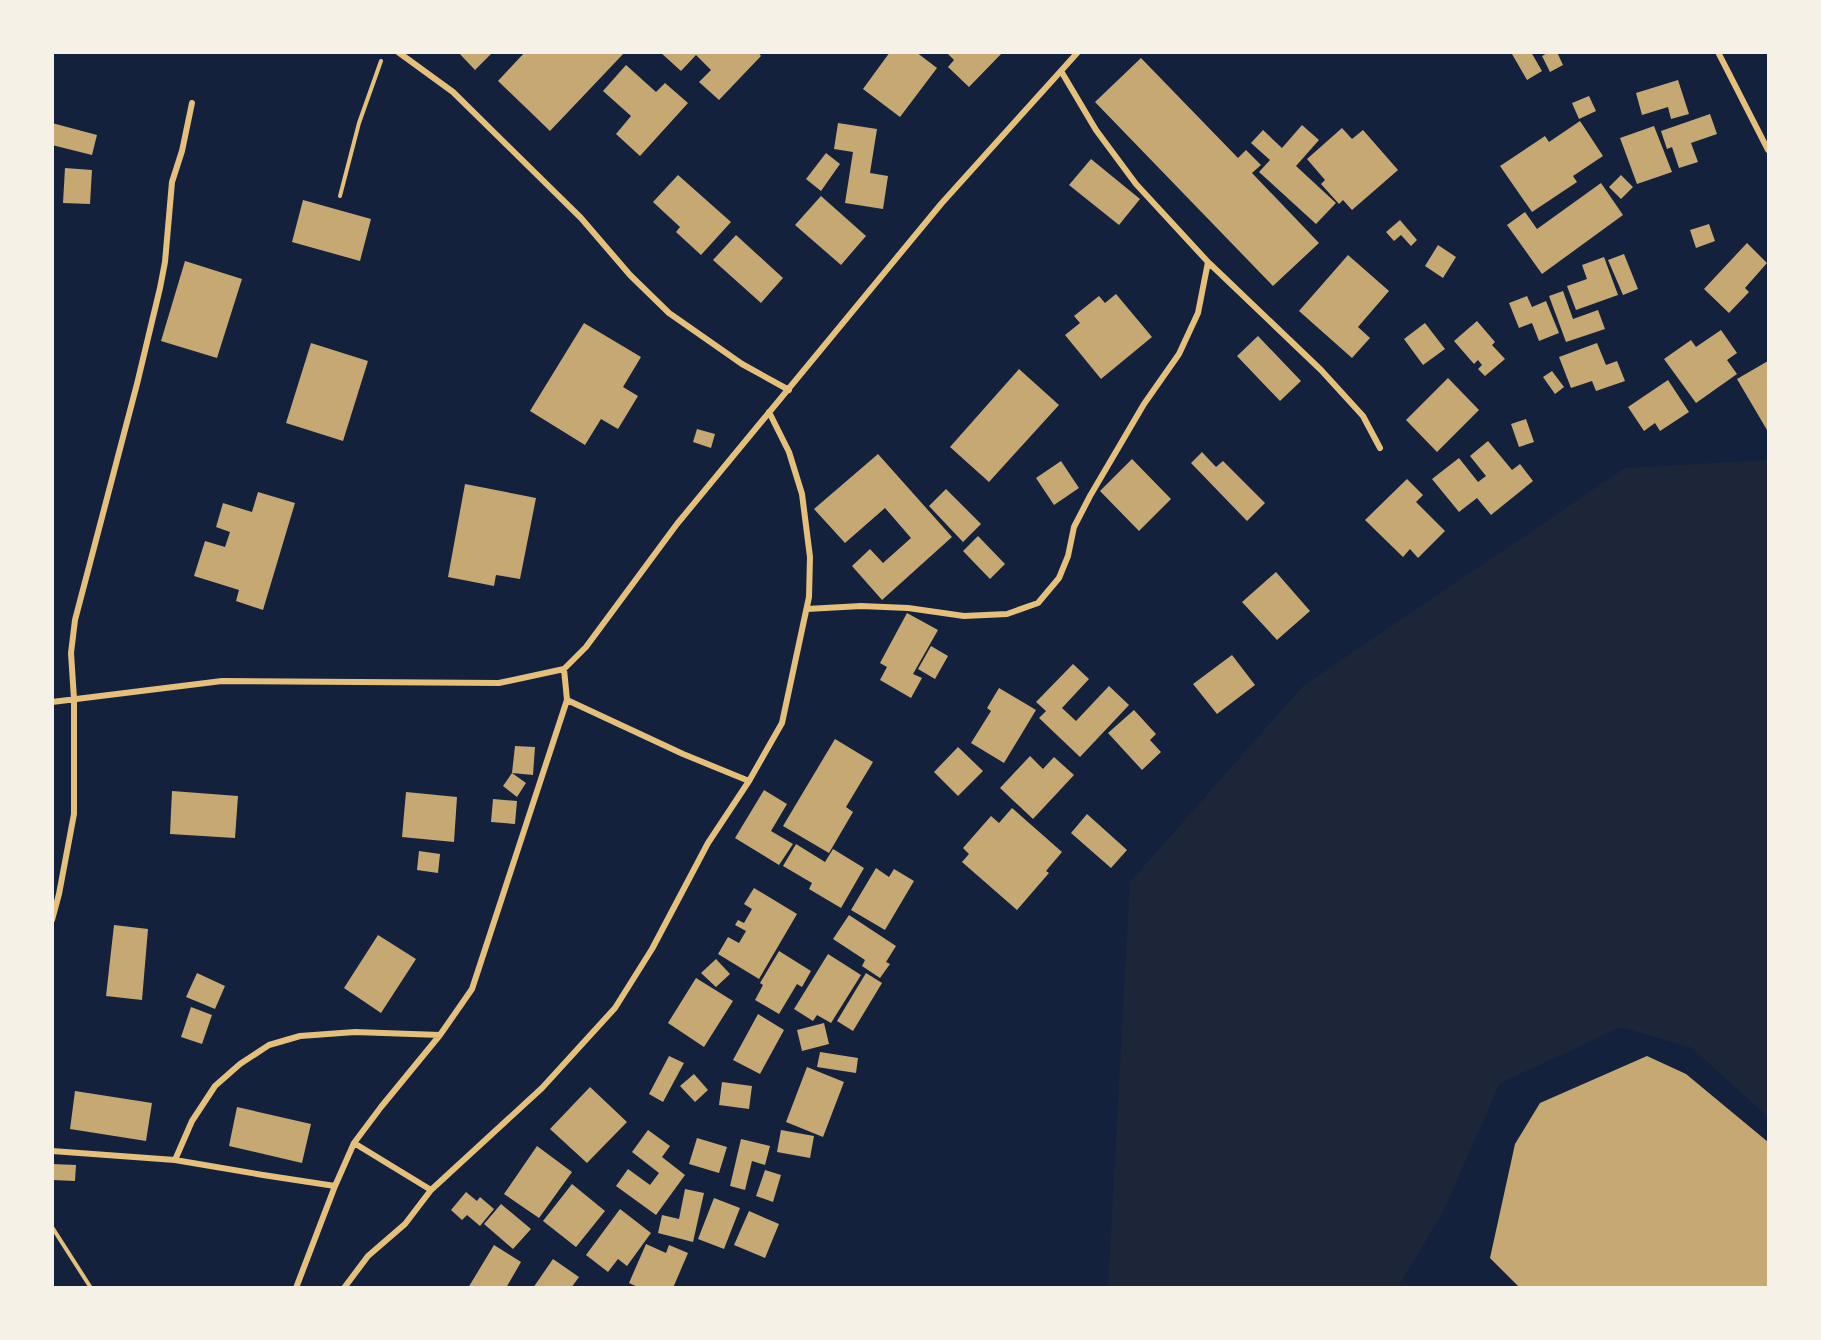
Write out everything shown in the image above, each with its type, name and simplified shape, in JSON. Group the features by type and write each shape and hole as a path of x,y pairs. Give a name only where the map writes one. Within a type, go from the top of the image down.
{"street":[{"path":"398,52 453,92 581,218 630,276 669,313 742,364 789,390"},
{"path":"1718,52 1768,150"},
{"path":"52,702 222,681 499,683 564,669 586,647 677,524 941,204 1078,53"},
{"path":"1061,71 1096,130 1136,184 1208,262 1321,370 1363,416 1380,448"},
{"path":"52,920 74,814 74,699 71,653 75,620 160,288 165,262 172,182 182,152 192,103"},
{"path":"807,609 861,606 908,608 964,616 1007,614 1038,603 1059,578 1068,556 1074,527 1090,496 1144,404 1179,354 1198,313 1208,262"},
{"path":"344,1287 368,1256 405,1224 431,1190 542,1088 615,1008 652,949 708,843 749,781 782,723 807,609 810,557 802,494 789,452 769,412"},
{"path":"296,1287 335,1185 354,1143 440,1035 472,989 567,700 564,669"},
{"path":"567,700 683,754 749,781"},
{"path":"175,1160 192,1121 215,1086 240,1064 269,1045 300,1036 355,1032 440,1035"},
{"path":"354,1143 431,1190"},
{"path":"52,1151 175,1160 335,1185"}],"path":[{"path":"340,196 359,123 385,52"},
{"path":"52,1227 91,1287"}],"shaded area":[{"path":"1768,460 1768,1117 1692,1048 1621,1027 1500,1083 1442,1214 1398,1287 1108,1287 1130,882 1303,686 1625,468"}],"building":[{"path":"458,52 493,52 475,70"},
{"path":"525,52 625,52 550,131 498,81"},
{"path":"660,52 758,52 761,56 719,100 699,82 711,70 696,55 681,71"},
{"path":"890,52 916,52 937,68 900,117 863,89"},
{"path":"946,52 1003,52 969,87 948,67 954,60"},
{"path":"1531,52 1542,71 1527,80 1512,54"},
{"path":"1549,52 1557,52 1563,65 1550,72 1542,56"},
{"path":"1141,58 1238,158 1246,150 1261,165 1252,173 1319,243 1273,286 1095,102"},
{"path":"626,65 656,92 665,83 688,103 640,156 616,134 631,116 603,91"},
{"path":"1678,80 1689,114 1671,119 1668,107 1642,115 1636,93"},
{"path":"1589,96 1596,111 1579,119 1572,103"},
{"path":"1710,114 1717,134 1691,143 1698,162 1679,168 1672,147 1667,149 1661,131"},
{"path":"1580,121 1603,156 1573,176 1577,182 1532,212 1500,166 1545,136 1549,142"},
{"path":"52,123 97,135 92,155 52,145"},
{"path":"838,123 877,129 870,173 888,176 883,209 845,203 853,152 834,149"},
{"path":"1302,125 1319,140 1296,166 1336,203 1316,224 1259,172 1270,160 1251,143 1263,130 1282,148"},
{"path":"1654,126 1672,172 1637,184 1620,138"},
{"path":"1342,128 1352,139 1363,130 1398,170 1352,210 1343,200 1339,204 1321,184 1325,180 1307,159"},
{"path":"826,153 840,164 821,191 806,179"},
{"path":"1091,159 1140,199 1119,225 1069,185"},
{"path":"65,168 92,170 90,204 63,203"},
{"path":"678,175 731,222 701,255 676,232 680,227 653,202"},
{"path":"1621,175 1633,187 1621,199 1609,187"},
{"path":"1601,183 1623,215 1542,274 1507,225 1525,212 1537,229"},
{"path":"821,196 866,236 841,265 795,225"},
{"path":"303,200 371,219 360,261 292,242"},
{"path":"1400,220 1417,240 1411,246 1401,235 1394,241 1386,232"},
{"path":"1709,224 1715,241 1696,248 1690,230"},
{"path":"736,235 783,278 761,303 713,260"},
{"path":"1747,243 1767,263 1745,288 1749,292 1729,313 1704,289"},
{"path":"1438,245 1456,257 1443,278 1425,266"},
{"path":"1624,254 1638,289 1623,295 1608,260"},
{"path":"1348,255 1389,291 1358,327 1370,338 1352,358 1299,311"},
{"path":"1604,257 1618,295 1576,310 1567,286 1587,279 1582,265"},
{"path":"185,261 242,279 217,358 161,341"},
{"path":"1563,291 1573,319 1598,310 1605,329 1566,342 1549,296"},
{"path":"1116,294 1152,337 1101,379 1065,335 1080,323 1074,316 1099,296 1105,303"},
{"path":"1527,296 1532,307 1546,301 1559,333 1539,341 1532,323 1519,328 1509,303"},
{"path":"1477,321 1495,342 1492,345 1505,359 1485,376 1478,369 1482,365 1478,360 1474,364 1454,341"},
{"path":"584,323 641,357 623,387 638,396 618,429 601,419 585,445 530,411"},
{"path":"1425,323 1445,349 1423,365 1404,339"},
{"path":"1721,330 1737,353 1727,360 1737,374 1696,403 1664,359 1691,340 1696,347"},
{"path":"1258,336 1301,381 1280,401 1237,356"},
{"path":"311,343 368,361 343,441 286,423"},
{"path":"1597,343 1606,365 1617,361 1625,381 1596,391 1592,381 1571,388 1559,357"},
{"path":"1768,361 1768,429 1767,430 1737,379"},
{"path":"1019,369 1059,405 989,482 950,447"},
{"path":"1552,371 1564,387 1555,394 1543,377"},
{"path":"1448,378 1479,410 1437,452 1406,420"},
{"path":"1668,380 1689,412 1660,431 1655,423 1644,431 1628,407"},
{"path":"1526,419 1534,442 1519,447 1511,424"},
{"path":"697,429 715,434 711,448 693,442"},
{"path":"1488,441 1512,470 1520,464 1533,481 1491,515 1477,498 1459,512 1432,479 1459,458 1478,482 1486,476 1470,456"},
{"path":"1202,452 1216,467 1223,461 1265,503 1247,521 1191,463"},
{"path":"878,454 952,537 882,600 852,566 870,549 883,563 911,538 885,508 845,543 814,509"},
{"path":"1132,459 1171,499 1139,531 1100,491"},
{"path":"1061,461 1079,488 1054,505 1036,478"},
{"path":"1407,479 1423,495 1416,502 1445,531 1418,558 1410,549 1403,557 1365,520"},
{"path":"465,484 536,498 520,579 496,575 494,586 448,577"},
{"path":"946,489 981,524 963,542 929,506"},
{"path":"258,492 295,503 263,610 236,601 239,590 194,576 205,541 225,547 230,532 216,527 223,503 252,512"},
{"path":"978,536 1005,564 990,579 963,551"},
{"path":"1276,572 1310,611 1277,640 1242,602"},
{"path":"907,613 938,630 913,674 922,678 911,698 880,680 887,667 880,663"},
{"path":"931,646 948,656 935,679 918,669"},
{"path":"1232,655 1255,685 1217,714 1193,684"},
{"path":"1073,664 1089,679 1062,708 1076,721 1109,686 1129,705 1080,757 1039,718 1046,711 1036,702"},
{"path":"999,688 1036,710 1004,763 971,743 991,711 987,708"},
{"path":"1134,710 1156,734 1150,740 1161,752 1142,770 1108,733"},
{"path":"835,739 873,762 846,807 853,812 829,853 783,826"},
{"path":"515,746 535,747 533,775 512,773"},
{"path":"958,747 983,771 958,796 934,772"},
{"path":"1030,756 1043,769 1054,757 1074,775 1033,819 1000,788"},
{"path":"512,773 526,783 517,797 503,786"},
{"path":"764,790 787,804 771,831 793,844 779,865 735,838"},
{"path":"172,791 238,796 235,838 170,834"},
{"path":"406,792 457,797 454,842 402,837"},
{"path":"493,799 517,801 515,824 491,822"},
{"path":"1012,808 1062,852 1046,871 1049,873 1017,910 962,862 969,854 963,848 991,816 999,823"},
{"path":"1087,814 1127,850 1111,868 1071,833"},
{"path":"796,844 825,862 833,849 864,868 841,908 809,889 812,883 783,866"},
{"path":"419,851 440,854 438,873 417,870"},
{"path":"876,868 889,877 894,869 914,881 885,930 851,910"},
{"path":"754,888 797,914 759,979 718,954 728,937 739,943 746,931 735,925 738,920 744,923 752,909 744,904"},
{"path":"849,915 896,946 886,962 890,964 880,978 862,966 865,960 833,939"},
{"path":"114,925 148,929 142,1000 106,996"},
{"path":"378,935 416,959 381,1013 344,988"},
{"path":"779,951 811,971 802,987 797,984 779,1014 755,1000 763,985 760,983"},
{"path":"828,954 861,975 831,1023 817,1015 813,1021 794,1009"},
{"path":"716,959 730,974 716,987 701,973"},
{"path":"197,973 225,986 215,1009 186,997"},
{"path":"866,973 882,983 853,1031 837,1021"},
{"path":"696,978 733,1001 704,1047 668,1023"},
{"path":"191,1007 212,1015 202,1044 181,1037"},
{"path":"758,1014 784,1030 760,1074 733,1060"},
{"path":"824,1023 829,1044 802,1051 797,1030"},
{"path":"820,1052 858,1058 856,1073 817,1067"},
{"path":"669,1056 684,1063 663,1102 649,1094"},
{"path":"1647,1056 1686,1074 1768,1142 1768,1288 1520,1288 1490,1258 1515,1144 1540,1103"},
{"path":"807,1067 844,1082 823,1137 786,1122"},
{"path":"694,1074 708,1090 695,1102 680,1086"},
{"path":"722,1082 752,1086 749,1109 719,1105"},
{"path":"590,1087 627,1122 587,1163 550,1129"},
{"path":"75,1091 152,1103 146,1141 70,1129"},
{"path":"237,1107 311,1124 302,1163 229,1146"},
{"path":"648,1130 670,1146 662,1157 685,1175 656,1215 616,1186 628,1169 650,1185 659,1173 632,1152"},
{"path":"781,1130 814,1136 810,1158 777,1152"},
{"path":"697,1138 727,1147 719,1173 689,1164"},
{"path":"741,1139 770,1146 765,1165 752,1161 745,1190 730,1186"},
{"path":"537,1146 572,1172 539,1218 504,1194"},
{"path":"52,1164 76,1165 75,1181 52,1180"},
{"path":"765,1170 781,1175 773,1202 756,1196"},
{"path":"572,1184 605,1211 576,1247 543,1221"},
{"path":"685,1189 704,1193 693,1242 658,1233 662,1215 679,1219"},
{"path":"466,1192 477,1201 480,1197 494,1209 480,1226 467,1215 462,1220 451,1210"},
{"path":"714,1198 740,1208 724,1249 698,1239"},
{"path":"501,1204 531,1229 513,1249 484,1224"},
{"path":"620,1209 651,1233 627,1266 618,1259 608,1272 586,1255"},
{"path":"749,1211 779,1224 765,1258 734,1245"},
{"path":"646,1244 666,1253 669,1245 688,1253 673,1288 640,1288 629,1283"},
{"path":"494,1245 521,1262 506,1288 468,1288"},
{"path":"553,1259 579,1277 571,1288 533,1288"}]}
